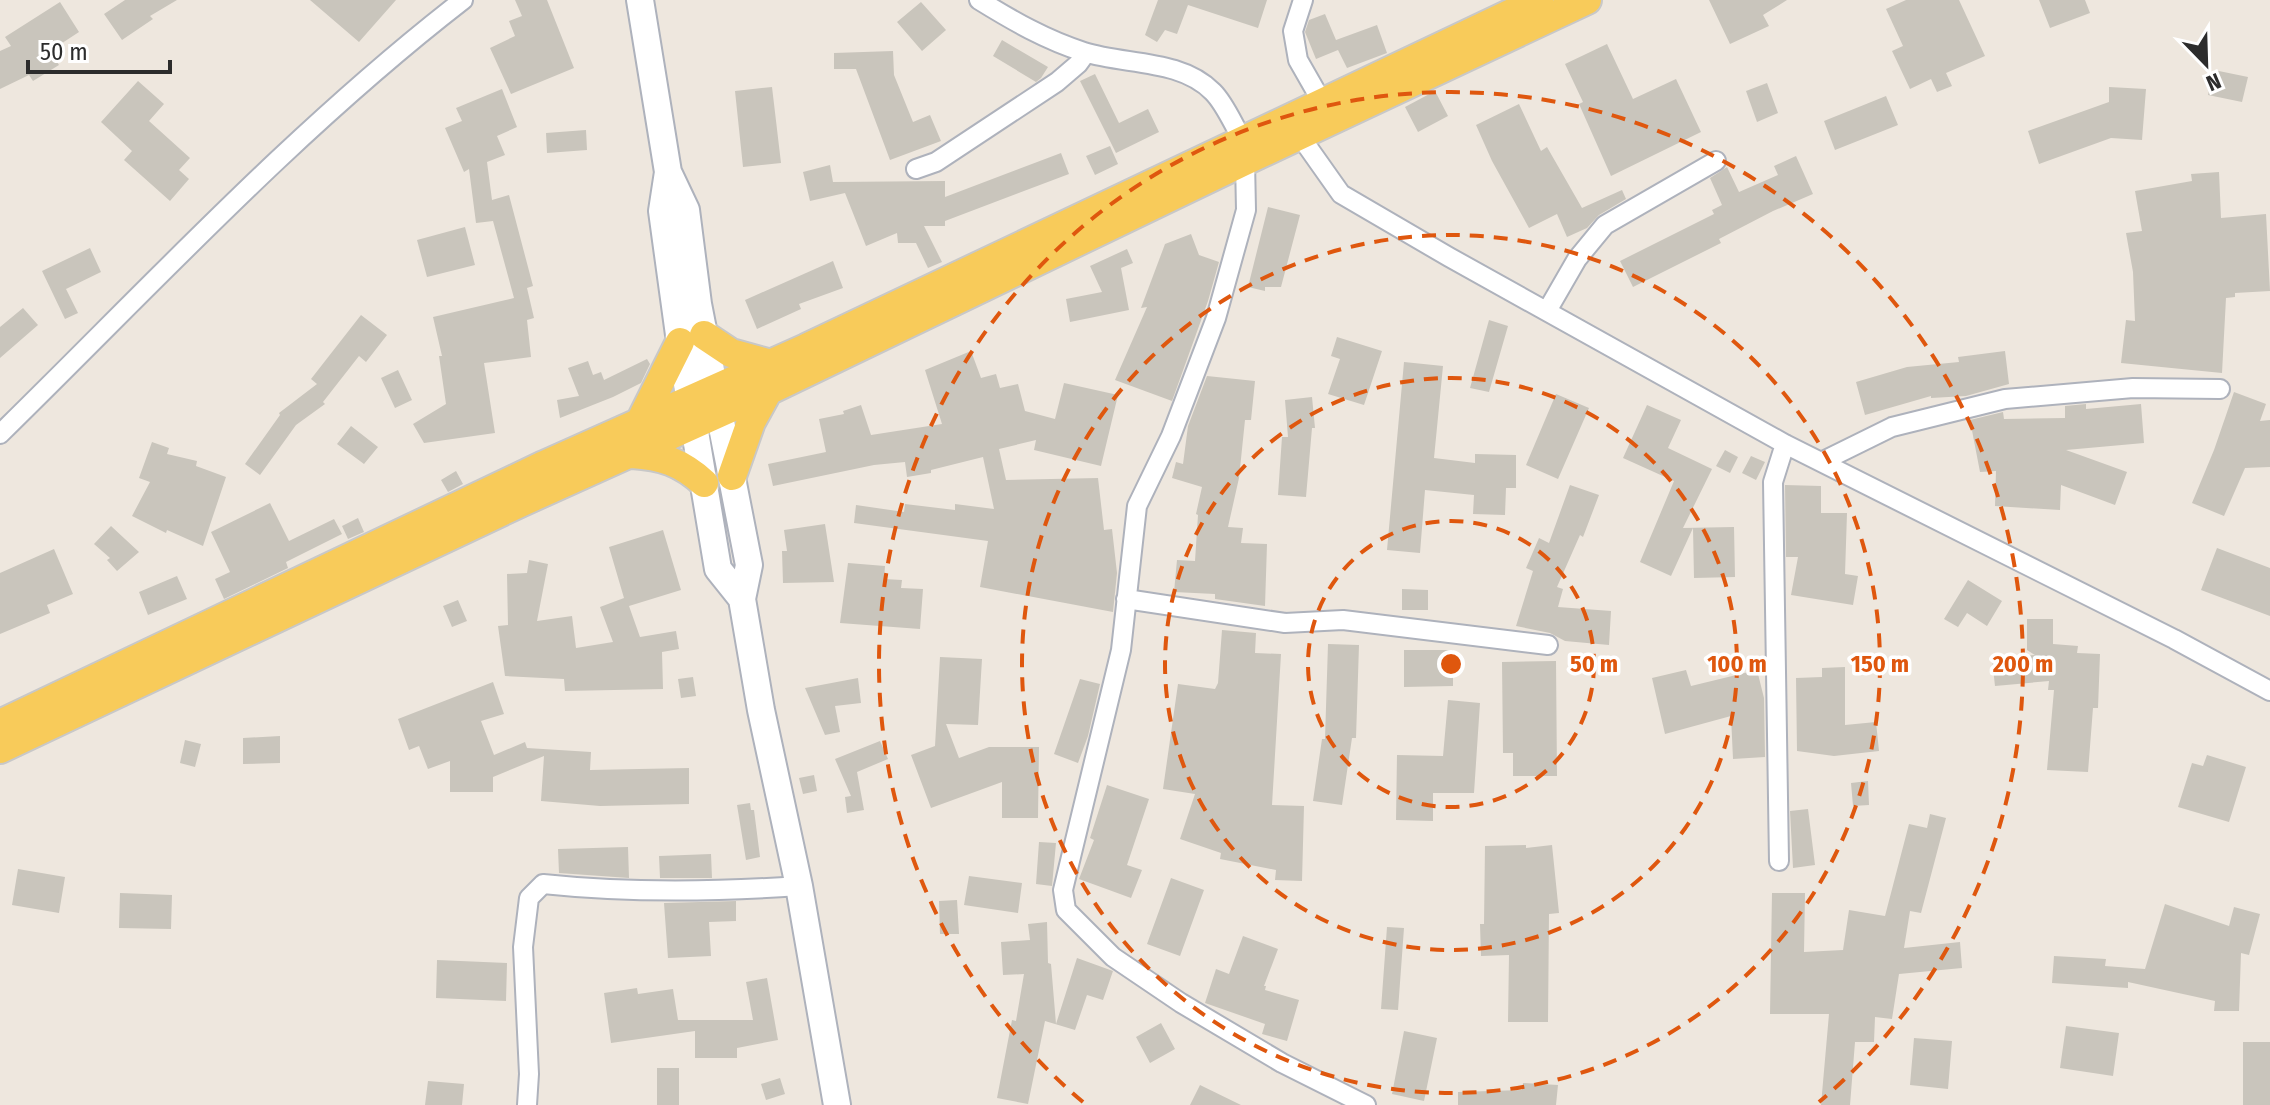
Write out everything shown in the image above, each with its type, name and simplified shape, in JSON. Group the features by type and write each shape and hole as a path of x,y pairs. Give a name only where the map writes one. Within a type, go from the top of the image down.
{"main road":[{"path":"640,0 668,172 686,210 692,338 704,407 704,483 718,569 742,599"},
{"path":"0,749 508,508 631,454 704,407 1244,150 1322,102 1539,0"},
{"path":"1244,150 1300,136 1587,0"},
{"path":"692,338 731,353 770,378"},
{"path":"640,422 673,361 692,338"},
{"path":"732,476 770,378"},
{"path":"0,724 640,422 704,407"},
{"path":"704,407 732,476 749,565 742,599 761,710 799,886 837,1105"},
{"path":"631,454 662,456 687,467 704,483"}],"street":[{"path":"0,434 243,191 407,44 463,0"},
{"path":"979,0 1030,31 1086,53 1177,71 1201,83 1213,92 1244,150 1246,210 1216,318 1171,436 1137,506 1121,650 1063,890 1066,910 1113,957 1181,1003 1282,1063 1366,1105"},
{"path":"1303,0 1293,31 1298,60 1322,102"},
{"path":"916,169 936,162 1045,90 1078,64 1086,53"},
{"path":"1300,136 1341,194 1449,257 1785,444 2174,639 2270,691"},
{"path":"1547,311 1577,259 1605,225 1716,161"},
{"path":"1821,462 1892,427 2005,399 2133,388 2220,389"},
{"path":"1779,861 1773,482 1785,444"},
{"path":"1126,599 1285,623 1343,620 1548,645"},
{"path":"527,1105 529,1074 523,947 529,898 543,884 709,892 799,886"}],"building":[{"path":"125,0 177,0 150,16 153,19 122,40 104,14"},
{"path":"310,0 396,0 359,42"},
{"path":"515,0 547,0 574,68 511,94 490,48 515,36 509,21 522,16"},
{"path":"1158,0 1267,0 1258,28 1188,5 1177,34 1165,30 1157,42 1145,35"},
{"path":"1709,0 1787,0 1763,15 1769,26 1730,44"},
{"path":"1906,0 1959,0 1985,56 1946,73 1952,86 1937,92 1931,79 1910,89 1892,51 1903,46 1886,9"},
{"path":"2039,0 2085,0 2090,13 2050,28"},
{"path":"60,2 79,32 50,51 59,65 33,81 29,75 0,89 0,51 11,46 5,37"},
{"path":"921,2 946,30 922,51 897,22"},
{"path":"1325,14 1336,40 1377,25 1387,53 1347,68 1338,50 1316,59 1305,32 1309,20"},
{"path":"1002,40 1048,67 1041,78 1036,82 993,56"},
{"path":"1607,44 1633,99 1676,79 1701,132 1611,176 1565,64"},
{"path":"893,51 894,75 913,122 930,115 941,141 890,160 856,69 834,69 834,53"},
{"path":"2214,70 2248,77 2242,102 2208,95"},
{"path":"1095,74 1119,123 1148,109 1159,132 1116,153 1080,81"},
{"path":"138,81 164,104 149,121 190,158 179,170 189,179 170,201 124,160 132,151 101,122"},
{"path":"1767,83 1778,113 1757,122 1746,91"},
{"path":"772,87 781,163 743,167 735,91"},
{"path":"2109,87 2146,89 2142,140 2111,138 2039,164 2028,131 2109,102"},
{"path":"502,89 517,127 497,136 505,155 487,162 492,200 509,195 533,286 527,288 534,318 527,320 531,357 484,363 495,433 424,443 413,424 446,404 439,356 442,356 433,317 514,298 493,221 476,223 469,169 464,172 445,128 462,121 456,108"},
{"path":"1435,91 1448,116 1418,132 1405,107"},
{"path":"1886,96 1898,125 1835,150 1824,121"},
{"path":"1519,104 1541,151 1547,147 1582,208 1622,190 1626,199 1599,215 1587,228 1567,237 1557,214 1529,228 1476,125"},
{"path":"586,130 587,150 547,153 546,133"},
{"path":"1110,146 1118,164 1095,175 1086,156"},
{"path":"1061,153 1069,174 945,221 945,226 924,226 942,262 928,268 916,243 898,243 897,233 866,246 845,193 810,201 803,172 830,165 833,182 945,181 945,197"},
{"path":"1796,156 1813,194 1773,211 1719,239 1721,243 1633,287 1620,261 1714,214 1712,210 1722,205 1710,178 1727,167 1739,192 1778,175 1774,166"},
{"path":"2219,172 2221,218 2266,214 2270,291 2235,293 2235,297 2226,298 2222,373 2121,363 2126,320 2135,321 2133,272 2126,233 2142,231 2135,191 2192,181 2191,174"},
{"path":"1268,207 1300,215 1281,287 1265,287 1265,291 1248,287"},
{"path":"465,227 475,265 427,277 417,240"},
{"path":"1191,234 1199,255 1219,262 1172,401 1115,380 1147,307 1141,308 1165,244"},
{"path":"90,248 101,272 66,289 78,313 65,319 42,271"},
{"path":"1127,249 1133,263 1121,268 1129,310 1070,322 1066,299 1102,292 1090,266"},
{"path":"833,261 843,288 799,304 801,309 757,329 745,300"},
{"path":"23,308 38,325 0,358 0,327"},
{"path":"361,315 387,335 366,362 359,356 323,402 325,404 296,425 260,475 245,464 279,413 317,384 311,379"},
{"path":"1489,320 1508,326 1489,392 1470,388"},
{"path":"1337,337 1382,351 1364,405 1328,394 1340,359 1331,356"},
{"path":"971,351 981,378 996,374 1000,388 1018,384 1025,411 1055,419 1064,383 1118,395 1101,466 1034,450 1036,440 999,449 1006,480 1098,478 1104,530 1112,529 1117,573 1113,612 980,587 988,541 854,523 856,505 904,512 905,504 955,510 955,504 994,509 983,457 907,477 905,462 874,465 773,486 768,464 826,452 819,419 844,414 843,411 861,405 871,435 942,424 925,370"},
{"path":"2005,351 2009,384 1966,396 1931,396 1865,415 1856,382 1907,367 1959,362 1958,357"},
{"path":"647,359 650,364 641,383 560,418 557,400 579,396 568,368 588,361 593,375 601,372 604,380"},
{"path":"1404,362 1443,366 1434,458 1475,463 1475,454 1516,455 1516,488 1506,488 1505,515 1473,514 1474,495 1425,490 1420,553 1387,550"},
{"path":"398,370 412,400 395,408 381,378"},
{"path":"1207,376 1255,381 1251,420 1245,420 1239,478 1228,527 1243,528 1241,543 1267,544 1265,606 1215,599 1215,594 1174,592 1177,560 1195,561 1196,514 1202,487 1172,478 1176,462 1183,464 1188,426"},
{"path":"2234,392 2266,404 2260,421 2270,420 2270,467 2245,468 2224,516 2192,503"},
{"path":"1556,394 1589,408 1558,479 1526,465"},
{"path":"1312,397 1315,428 1312,428 1306,497 1278,495 1282,437 1288,437 1285,400"},
{"path":"2086,404 2086,409 2141,404 2144,443 2066,450 2127,472 2115,505 2061,485 2060,510 1995,506 1996,471 1980,472 1970,420 2003,412 2004,419 2065,418 2065,406"},
{"path":"1647,405 1681,420 1668,448 1712,469 1683,528 1734,527 1735,577 1694,578 1693,528 1671,576 1640,562 1674,481 1623,458"},
{"path":"351,426 378,447 364,464 337,444"},
{"path":"152,442 169,448 167,454 197,461 196,466 226,477 203,546 167,530 166,533 132,516 150,482 139,478"},
{"path":"1725,450 1738,457 1730,473 1716,466"},
{"path":"1751,456 1765,462 1756,480 1742,473"},
{"path":"456,471 463,484 448,492 441,480"},
{"path":"1570,485 1599,495 1583,537 1580,535 1557,587 1563,589 1558,607 1611,611 1609,645 1565,641 1550,633 1516,626 1533,571 1526,568 1539,538 1549,543"},
{"path":"1785,485 1821,486 1821,513 1847,513 1845,574 1858,576 1853,605 1791,595 1798,557 1786,557"},
{"path":"270,503 289,541 334,519 342,534 286,562 288,568 224,599 215,579 230,572 211,532"},
{"path":"358,518 364,532 348,539 342,526"},
{"path":"825,524 834,582 783,583 782,551 787,551 784,530"},
{"path":"111,526 139,552 117,571 107,560 110,558 94,544"},
{"path":"663,530 681,590 629,606 640,637 676,631 679,649 662,652 663,689 565,691 564,679 505,676 498,626 508,625 507,574 527,573 529,560 548,564 537,621 572,616 576,648 613,642 600,607 624,598 609,547"},
{"path":"2217,548 2270,568 2270,616 2201,590"},
{"path":"54,549 73,594 47,605 50,613 0,634 0,573"},
{"path":"848,563 885,566 884,579 902,580 901,588 923,589 920,629 840,623"},
{"path":"177,576 187,599 148,615 139,592"},
{"path":"1968,580 2002,601 1987,626 1967,613 1958,627 1944,619"},
{"path":"1402,589 1428,590 1428,610 1402,610"},
{"path":"458,600 467,621 452,627 443,606"},
{"path":"2027,619 2053,619 2053,644 2078,646 2077,653 2100,654 2098,708 2093,708 2088,772 2047,770 2054,690 2048,690 2049,681 1995,686 1992,659 2035,655 2027,650"},
{"path":"1222,630 1256,633 1255,653 1281,654 1272,805 1304,806 1302,881 1275,880 1276,870 1220,859 1221,853 1180,839 1195,794 1163,789 1178,684 1215,689"},
{"path":"1328,644 1359,645 1356,738 1352,738 1342,805 1313,801 1322,739 1325,739"},
{"path":"1404,650 1453,650 1453,686 1404,687"},
{"path":"940,657 982,659 978,725 946,724 959,758 989,747 1039,747 1038,818 1002,818 1002,782 931,808 911,755 935,746"},
{"path":"1556,661 1557,776 1513,776 1513,753 1503,753 1502,662"},
{"path":"1845,667 1845,725 1876,722 1879,751 1834,756 1797,751 1796,678 1822,677 1822,668"},
{"path":"1686,670 1691,686 1757,670 1764,698 1765,757 1733,759 1731,716 1665,734 1652,678"},
{"path":"693,677 696,696 681,698 678,679"},
{"path":"858,678 861,703 835,706 840,732 825,735 805,688"},
{"path":"1080,679 1100,684 1078,763 1054,754"},
{"path":"493,682 504,714 481,721 494,755 525,742 527,748 591,752 590,770 689,768 689,804 600,806 541,801 544,756 493,777 493,792 450,792 450,761 428,769 419,746 409,750 398,719"},
{"path":"1448,700 1480,703 1474,793 1433,793 1433,821 1396,820 1397,755 1443,756"},
{"path":"280,736 280,763 243,764 243,738"},
{"path":"185,740 201,744 195,767 180,763"},
{"path":"880,741 888,759 857,772 864,810 847,813 845,797 851,796 835,759"},
{"path":"2207,755 2246,767 2229,822 2178,807 2192,763 2203,766"},
{"path":"814,775 817,791 803,794 799,778"},
{"path":"1868,781 1869,805 1853,806 1851,783"},
{"path":"1107,785 1149,799 1127,865 1142,870 1131,898 1079,879 1094,840 1090,838"},
{"path":"750,803 751,810 754,810 760,857 746,860 737,805"},
{"path":"1808,809 1815,865 1793,868 1790,811"},
{"path":"1930,814 1946,818 1921,913 1910,911 1904,948 1960,942 1962,968 1899,974 1892,1019 1875,1017 1874,1042 1855,1042 1850,1105 1821,1105 1829,1014 1770,1014 1772,893 1805,893 1804,952 1843,950 1849,910 1885,916 1909,824 1927,828"},
{"path":"1039,842 1056,843 1052,886 1036,884"},
{"path":"1526,845 1526,848 1552,845 1559,913 1549,914 1548,1022 1508,1022 1509,955 1481,956 1485,846"},
{"path":"628,847 629,878 559,873 558,849"},
{"path":"711,854 712,878 660,878 659,856"},
{"path":"18,869 65,877 59,913 12,905"},
{"path":"969,876 1022,883 1018,913 964,905"},
{"path":"1171,878 1204,890 1180,956 1147,944"},
{"path":"120,893 172,895 171,929 119,928"},
{"path":"957,900 959,934 940,934 939,901"},
{"path":"736,901 736,921 709,922 711,956 668,958 664,903"},
{"path":"2165,904 2229,926 2234,907 2260,914 2249,955 2241,953 2239,1011 2214,1011 2215,1001 2128,982 2128,988 2052,983 2054,956 2106,959 2105,966 2145,969"},
{"path":"1047,922 1048,963 1051,964 1056,1024 1077,958 1113,971 1103,1000 1087,995 1075,1030 1045,1021 1028,1104 997,1098 1024,974 1003,975 1001,942 1030,940 1028,924"},
{"path":"1387,927 1404,928 1398,1010 1381,1009"},
{"path":"1243,936 1278,949 1264,986 1265,990 1299,1000 1287,1041 1262,1034 1265,1024 1205,1003 1216,969 1229,974"},
{"path":"437,960 507,963 506,1001 436,998"},
{"path":"767,978 778,1040 737,1048 737,1058 695,1058 695,1031 611,1043 604,993 637,988 638,994 673,989 678,1020 753,1020 746,982"},
{"path":"1161,1023 1175,1049 1150,1063 1136,1037"},
{"path":"2066,1026 2119,1033 2113,1076 2060,1068"},
{"path":"1404,1031 1437,1038 1424,1101 1392,1094"},
{"path":"1914,1038 1952,1041 1948,1089 1910,1085"},
{"path":"2243,1042 2270,1042 2270,1105 2243,1105"},
{"path":"657,1068 679,1068 679,1105 657,1105"},
{"path":"780,1078 785,1094 766,1100 761,1084"},
{"path":"428,1081 464,1084 462,1105 425,1105"},
{"path":"1523,1083 1558,1085 1556,1105 1458,1105 1458,1092 1522,1090"},
{"path":"1200,1085 1241,1105 1190,1105"}]}
